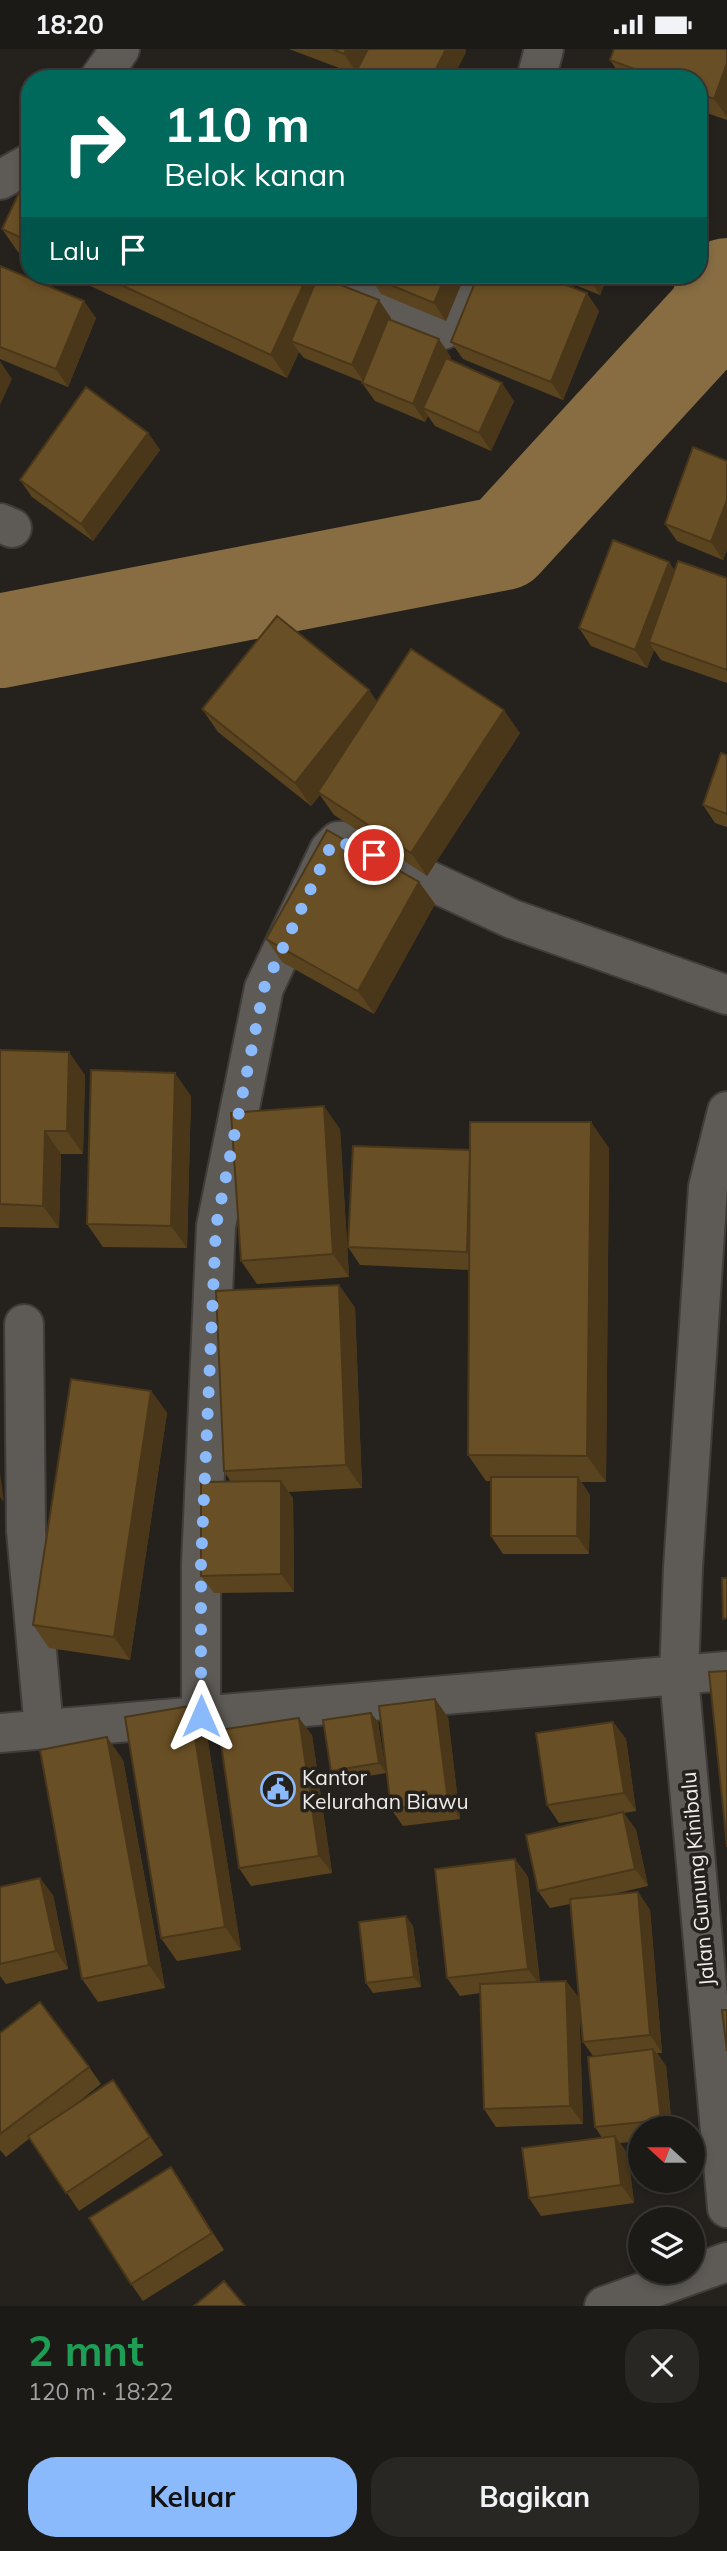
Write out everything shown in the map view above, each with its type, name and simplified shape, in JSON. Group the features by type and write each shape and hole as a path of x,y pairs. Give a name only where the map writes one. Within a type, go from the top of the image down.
{"street":[{"path":"105,70 120,49"},
{"path":"538,70 544,49"},
{"path":"326,284 442,330 457,324 474,284"},
{"path":"201,1716 201,1564 216,1226 264,988 329,850 338,841 344,841 512,919 727,995"},
{"name":"Jalan Gunung Kinibalu","path":"726,2189 679,1676 683,1568 708,1188 727,1111"},
{"path":"24,1324 26,1531 44,1729"},
{"path":"0,1733 727,1671"},
{"path":"604,2306 727,2262"}],"building":[{"path":"332,49 346,49 344,54"},
{"path":"368,49 446,49 436,70 357,70"},
{"path":"614,49 727,49 727,63 714,99 707,96 707,70 637,70 610,60"},
{"path":"21,188 21,238 2,229"},
{"path":"0,266 21,275 21,284 43,284 84,301 56,369 0,347"},
{"path":"119,284 304,284 271,355"},
{"path":"315,284 338,284 379,300 352,365 291,341"},
{"path":"388,284 442,284 434,303"},
{"path":"474,284 564,284 587,293 551,382 451,342"},
{"path":"388,319 439,339 413,404 362,383"},
{"path":"446,358 502,383 479,433 423,408"},
{"path":"86,387 148,433 81,524 20,480"},
{"path":"693,447 727,461 727,500 711,542 665,524"},
{"path":"613,540 669,562 635,650 579,628"},
{"path":"678,561 727,578 727,670 649,642"},
{"path":"277,616 369,690 295,783 202,709"},
{"path":"411,649 504,710 411,853 318,792"},
{"path":"721,753 727,755 727,814 703,805"},
{"path":"327,830 419,882 358,991 266,939"},
{"path":"0,1050 69,1052 67,1131 45,1131 43,1206 0,1204"},
{"path":"91,1070 175,1073 171,1226 87,1224"},
{"path":"324,1106 333,1254 241,1261 231,1113"},
{"path":"470,1122 591,1122 587,1456 468,1455"},
{"path":"353,1146 470,1150 467,1252 348,1247"},
{"path":"339,1285 346,1465 224,1471 216,1291"},
{"path":"71,1379 151,1391 114,1637 33,1625"},
{"path":"491,1477 578,1477 577,1536 491,1536"},
{"path":"281,1481 281,1574 201,1576 201,1482"},
{"path":"722,1578 727,1578 727,1618 723,1619"},
{"path":"727,1671 727,1847 709,1672"},
{"path":"435,1699 448,1801 391,1809 379,1706"},
{"path":"190,1706 225,1927 161,1938 125,1717"},
{"path":"371,1713 379,1763 331,1771 323,1720"},
{"name":"Kantor Kelurahan Biawu","path":"299,1718 319,1856 239,1868 219,1730"},
{"path":"613,1722 624,1793 547,1805 536,1733"},
{"path":"107,1737 149,1965 82,1979 40,1750"},
{"path":"623,1812 635,1869 538,1891 526,1835"},
{"path":"515,1859 528,1969 447,1978 435,1869"},
{"path":"40,1878 56,1951 0,1964 0,1887"},
{"path":"638,1892 650,2035 583,2042 570,1899"},
{"path":"406,1916 414,1977 366,1983 359,1922"},
{"path":"566,1981 570,2106 484,2109 480,1984"},
{"path":"40,2002 89,2067 0,2134 0,2033"},
{"path":"722,2010 727,2010 727,2051"},
{"path":"653,2049 661,2116 628,2116 628,2124 595,2127 588,2057"},
{"path":"113,2080 150,2137 66,2193 28,2136"},
{"path":"615,2136 621,2185 529,2198 522,2148"},
{"path":"171,2167 212,2233 131,2284 89,2218"},
{"path":"224,2281 245,2306 194,2306"}],"waterway":[{"path":"0,641 504,543 713,315 727,285"}],"place":[{"name":"Kantor Kelurahan Biawu","path":"278,1789"}],"route":[{"path":"201,1716 201,1564 216,1226 264,988 329,850 338,841 344,841 374,855"}]}
